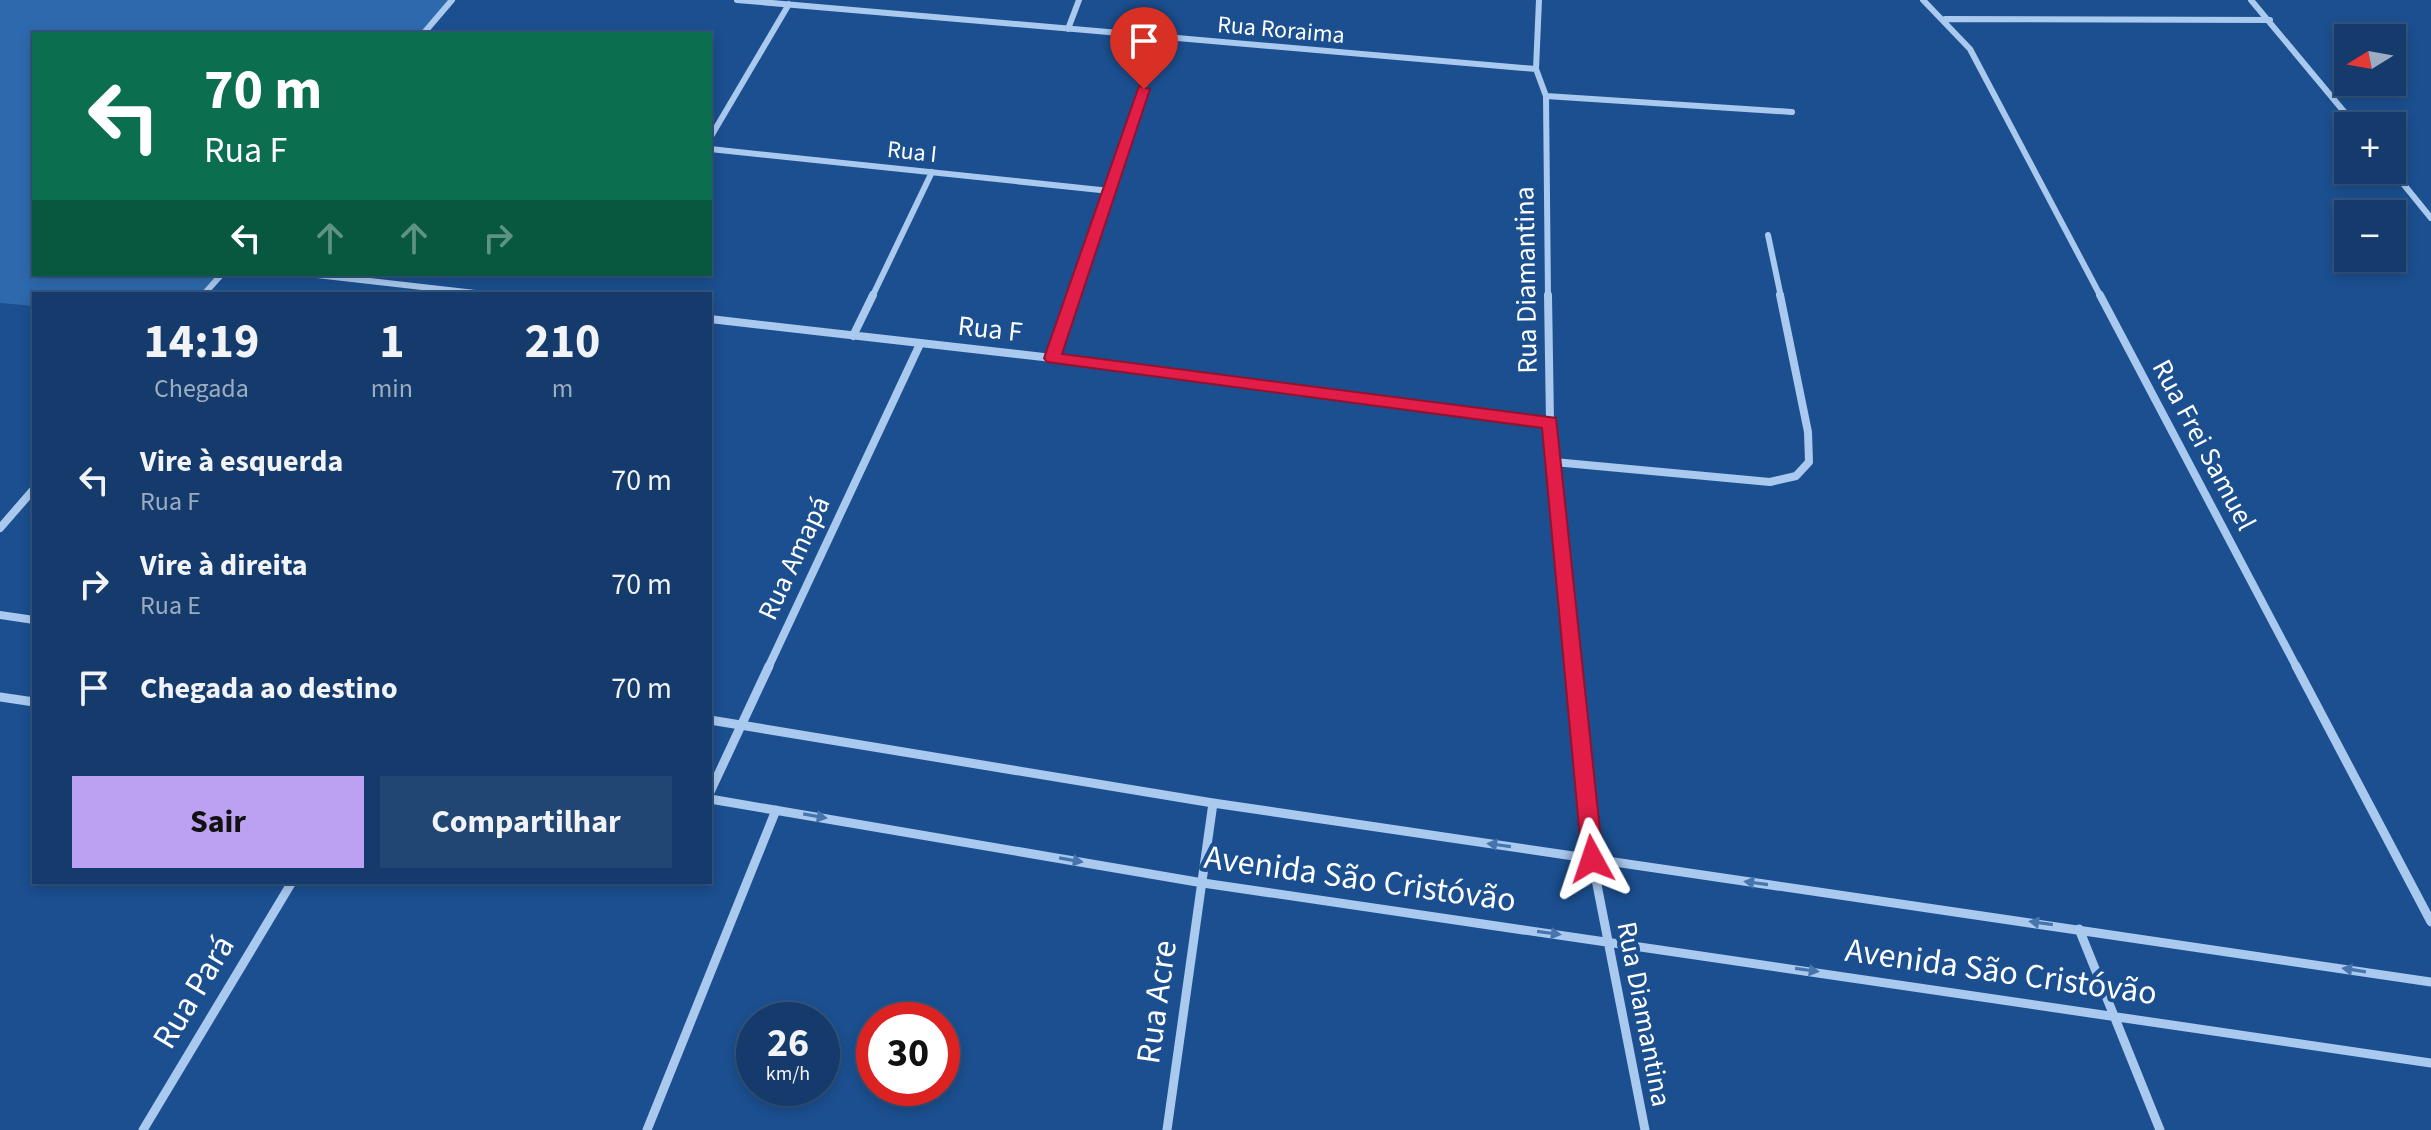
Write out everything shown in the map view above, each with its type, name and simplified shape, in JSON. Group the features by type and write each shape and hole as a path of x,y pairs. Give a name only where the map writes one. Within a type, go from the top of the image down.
{"street":[{"path":"425,32 452,0"},
{"name":"Rua Roraima","path":"737,0 1536,69"},
{"path":"1068,29 1079,0"},
{"name":"Rua Diamantina","path":"1539,0 1536,69 1546,96 1550,422 1592,859 1645,1130"},
{"name":"Rua Frei Samuel","path":"1923,0 1945,19 1970,49 2431,922"},
{"path":"2251,0 2345,112"},
{"path":"712,135 789,4"},
{"path":"1945,19 2270,20"},
{"path":"1052,358 1160,38"},
{"path":"1546,96 1792,112"},
{"name":"Rua I","path":"712,149 1110,191"},
{"path":"853,336 932,172"},
{"path":"2403,184 2431,218"},
{"path":"1554,462 1770,482 1796,476 1809,462 1808,432 1768,235"},
{"path":"206,292 220,276"},
{"path":"326,276 466,292"},
{"name":"Rua F","path":"712,319 1052,358 1550,422"},
{"name":"Rua Amapá","path":"712,788 920,344"},
{"path":"0,528 32,491"},
{"path":"0,615 32,620"},
{"path":"0,697 32,702"},
{"name":"Avenida São Cristóvão","path":"712,720 1213,803 2431,982"},
{"name":"Avenida São Cristóvão","path":"712,799 1203,883 2431,1063"},
{"name":"Rua Acre","path":"1167,1130 1213,803"},
{"path":"647,1130 776,810"},
{"name":"Rua Pará","path":"143,1130 291,884"},
{"path":"2079,929 2160,1130"}],"shaded area":[{"path":"0,0 452,0 425,32 32,32 32,276 219,276 206,292 32,292 32,306 0,303"}],"route":[{"path":"1144,89 1052,358 1550,422 1592,859"}]}
